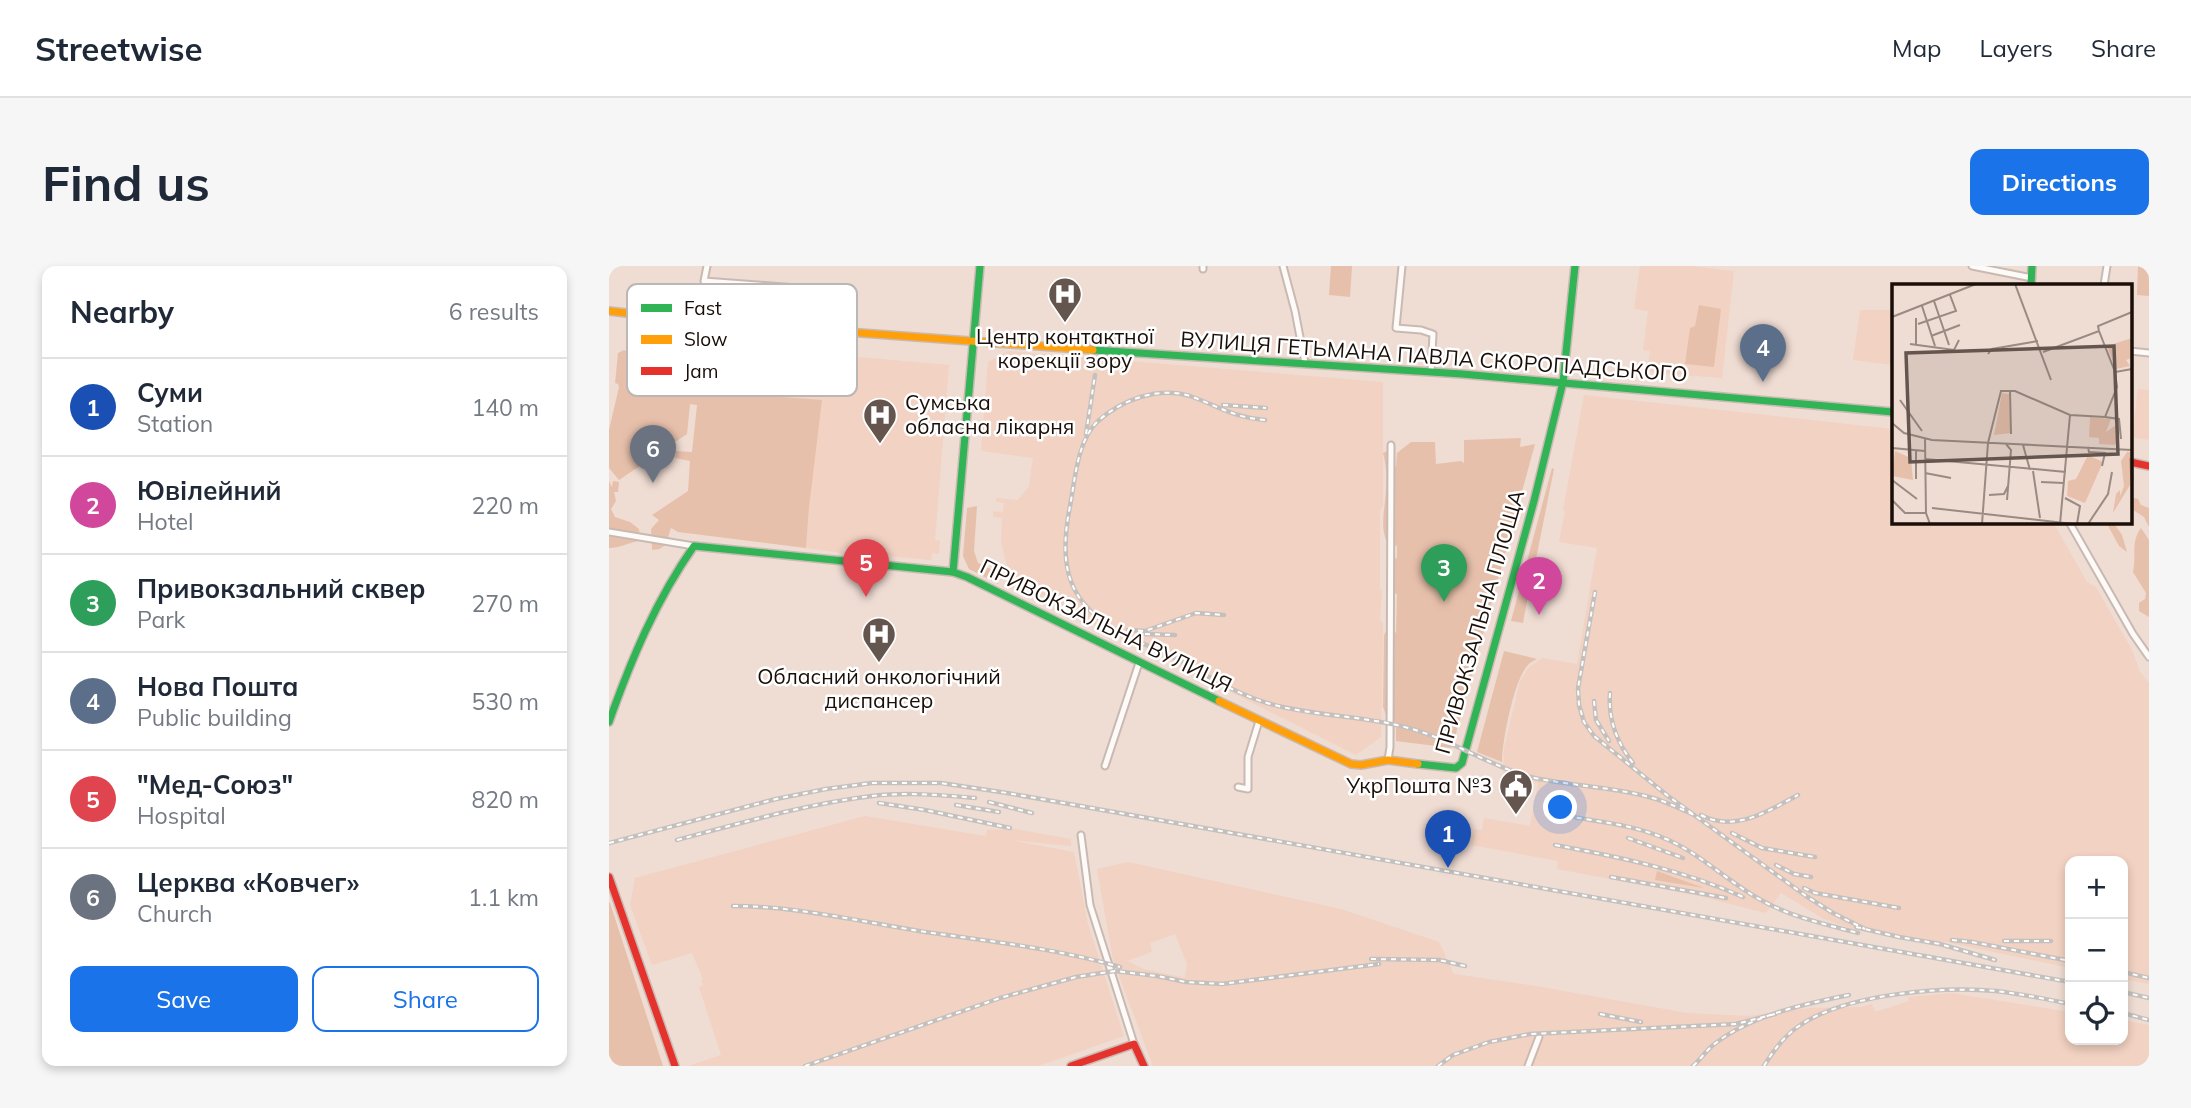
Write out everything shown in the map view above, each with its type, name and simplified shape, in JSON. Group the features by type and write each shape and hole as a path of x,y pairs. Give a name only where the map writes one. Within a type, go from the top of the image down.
{"main road":[{"path":"953,572 980,266"},
{"name":"ПРИВОКЗАЛЬНА ПЛОЩА","path":"1351,764 1388,760 1452,769 1462,763 1534,501 1563,382 1575,266"},
{"path":"2031,282 2032,266"},
{"name":"ВУЛИЦЯ ГЕТЬМАНА ПАВЛА СКОРОПАДСЬКОГО","path":"609,311 627,313"},
{"name":"ВУЛИЦЯ ГЕТЬМАНА ПАВЛА СКОРОПАДСЬКОГО","path":"857,333 1563,382 1892,412"},
{"path":"2131,462 2149,466"},
{"path":"609,722 627,671 667,590 694,546"},
{"name":"ПРИВОКЗАЛЬНА ВУЛИЦЯ","path":"694,546 953,572 1351,764"},
{"path":"609,877 674,1066"},
{"path":"1072,1066 1134,1044 1144,1066"}],"street":[{"path":"707,266 704,281 744,284"},
{"path":"1283,266 1305,363"},
{"path":"1402,266 1396,328 1433,334 1431,372"},
{"path":"1972,266 2031,282"},
{"path":"2104,284 2107,266"},
{"path":"2131,351 2149,353"},
{"path":"1388,760 1391,445"},
{"path":"2070,523 2149,657"},
{"path":"609,532 694,546"},
{"path":"1105,766 1139,663"},
{"path":"1238,787 1248,789 1248,757 1259,721"},
{"path":"1081,835 1090,905 1134,1044"},
{"path":"1528,1066 1539,1037"}],"shaded area":[{"path":"1331,266 1352,266 1350,297 1329,295"},
{"path":"1640,266 1690,266 1734,271 1722,378 1647,372 1650,351 1643,350 1648,311 1634,309"},
{"path":"2138,266 2149,266 2149,296 2137,295"},
{"path":"1699,305 1721,309 1714,367 1685,364 1690,328 1695,326"},
{"path":"1860,310 1892,310 1892,365 1853,360"},
{"path":"1008,351 1383,382 1383,505 1380,511 1380,620 1383,623 1381,737 1356,755 1063,608 1061,604 1011,582 1001,542 1002,518 993,517 993,511 1003,512 1004,503 996,502 996,498 1018,500 1029,486 1033,458 981,451 988,362"},
{"path":"627,352 627,396 767,396 822,400 806,548 678,532 671,528 664,546 652,550 651,529 659,520 652,515 688,491 690,461 675,458 676,451 692,452 697,405 690,404 687,434 619,480 609,468 609,430 619,387 615,383 618,353"},
{"name":"Сумська обласна лікарня","path":"857,357 949,365 935,540 940,541 939,554 932,553 931,560 888,556 887,551 843,548 842,553 806,548 809,507 741,396 857,396"},
{"path":"2138,389 2149,390 2149,440 2132,437"},
{"path":"1584,395 1892,429 1892,523 2054,523 2087,582 2096,587 2132,650 2140,672 2149,683 2149,984 2128,980 2128,856 2065,856 2065,967 1941,941 1940,947 1856,930 1824,919 1781,893 1766,913 1695,895 1557,869 1558,861 1471,845 1474,829 1482,830 1484,818 1530,826 1538,783 1503,773 1504,748 1520,681 1529,667 1543,658 1577,664 1597,548 1559,542 1565,511 1563,510"},
{"path":"1521,438 1520,447 1535,444 1452,748 1396,741 1396,723 1387,717 1383,707 1384,635 1387,629 1396,633 1397,594 1392,593 1391,579 1395,573 1392,560 1397,558 1397,546 1387,542 1383,529 1386,466 1383,453 1389,450 1392,453 1396,467 1397,453 1411,442 1435,442 1436,464 1461,461 1464,463 1464,440"},
{"path":"1552,468 1554,469 1533,574 1529,573 1526,589 1529,590 1523,623 1511,621"},
{"path":"609,481 612,487 613,481 619,482 618,492 614,492 616,501 611,509 615,517 630,522 639,529 640,538 638,541 609,548"},
{"path":"2131,497 2149,508 2149,527 2144,517 2131,509"},
{"path":"977,506 974,551 978,563 999,573 998,584 969,569 963,556 967,508"},
{"path":"2107,523 2114,523 2122,535 2127,552 2119,546"},
{"path":"2141,528 2149,540 2149,617 2139,611 2139,603 2145,599 2146,593 2133,572 2135,544"},
{"path":"1504,651 1537,659 1528,665 1518,683 1504,740 1502,762 1477,752"},
{"path":"865,816 986,836 987,830 1015,829 1071,839 1071,846 1010,840 1074,852 1088,924 1124,1036 1038,1066 688,1066 721,1055 699,987 703,985 703,979 692,953 652,965 630,905 635,878"},
{"path":"1128,862 1341,909 1439,942 1454,974 1687,1013 1747,1016 1872,1004 1875,1012 1909,1001 1908,997 1951,993 2065,1011 2065,1045 2128,1045 2128,1021 2149,1025 2149,1066 1153,1066 1113,960 1097,869","holes":["1175,934 1187,964 1185,978 1144,969 1127,961 1152,952 1150,943"]},
{"path":"1657,871 1704,888 1655,880"},
{"path":"610,903 663,1066 609,1066"}],"railway":[{"path":"1086,434 1095,375"},
{"path":"1265,420 1234,414 1190,396 1165,393 1129,401 1097,422 1085,440 1078,462 1065,548 1071,582 1090,610 1124,635 1167,654 1228,687 1267,703 1394,724 1443,740 1519,774 1635,794 1661,801 1694,815"},
{"path":"1223,405 1266,408"},
{"path":"1595,592 1578,688 1584,722 1594,736 1668,796 1806,896 1865,929"},
{"path":"1128,630 1145,631 1196,613 1224,615"},
{"path":"1145,634 1175,635"},
{"path":"1610,693 1610,712 1615,730 1633,763"},
{"path":"1594,701 1596,720 1609,741"},
{"path":"609,843 776,799 826,789 872,783 941,783 2065,981"},
{"path":"677,840 847,799 911,794 975,798"},
{"path":"1701,815 1726,822 1739,821 1763,813 1798,795"},
{"path":"989,802 1032,813"},
{"path":"879,803 1010,828"},
{"path":"956,805 999,812"},
{"path":"1567,816 1617,824 1654,834 1691,852 1772,906 1808,920 1858,933"},
{"path":"1732,833 1762,848 1815,857"},
{"path":"1628,838 1683,858"},
{"path":"1555,845 1674,872 1743,897"},
{"path":"1776,865 1794,874 1811,877"},
{"path":"1611,877 1726,898"},
{"path":"1804,888 1815,893 1899,908"},
{"path":"733,906 780,908 826,915 1046,950 1120,967"},
{"path":"1856,927 1940,944 1995,960"},
{"path":"1952,940 2065,960"},
{"path":"2004,941 2051,941"},
{"path":"1371,959 1439,960 1465,966"},
{"path":"805,1066 1000,998 1076,977 1115,971 1186,982 1222,984 1379,964"},
{"path":"2128,973 2149,978"},
{"path":"1764,1066 1779,1044 1799,1026 1841,1006 1867,1000 1922,991 1974,990 1996,991 2065,1003"},
{"path":"2128,993 2149,998"},
{"path":"1693,1066 1726,1036 1759,1019 1795,1007 1849,995"},
{"path":"1600,1014 1641,1022"},
{"path":"1438,1066 1453,1055 1489,1042 1530,1034 1736,1024 1775,1014"},
{"path":"2128,1014 2149,1020"}],"traffic: fast":[{"path":"953,572 980,266"},
{"path":"1563,382 1575,266"},
{"path":"2031,284 2032,266"},
{"path":"1093,350 1462,374 1892,412"},
{"path":"1418,764 1456,768 1462,763 1534,501 1563,382"},
{"path":"609,722 645,631 694,546 953,572 1219,701"}],"traffic: slow":[{"path":"609,311 627,313"},
{"path":"857,333 1093,350"},
{"path":"1219,701 1351,764 1388,760 1418,764"}],"traffic: jam":[{"path":"2131,462 2149,466"},
{"path":"609,877 675,1066"},
{"path":"1071,1066 1134,1044 1144,1066"}],"place":[{"name":"Центр контактної корекції зору","path":"1065,324"},
{"name":"Нова Пошта","path":"1763,382"},
{"name":"Сумська обласна лікарня","path":"880,445"},
{"name":"Церква «Ковчег»","path":"653,483"},
{"name":"\"Мед-Союз\"","path":"866,597"},
{"name":"Привокзальний сквер","path":"1444,602"},
{"name":"Ювілейний","path":"1539,615"},
{"name":"Обласний онкологічний диспансер","path":"879,664"},
{"name":"УкрПошта №3","path":"1516,816"},
{"name":"Суми","path":"1448,868"}]}
